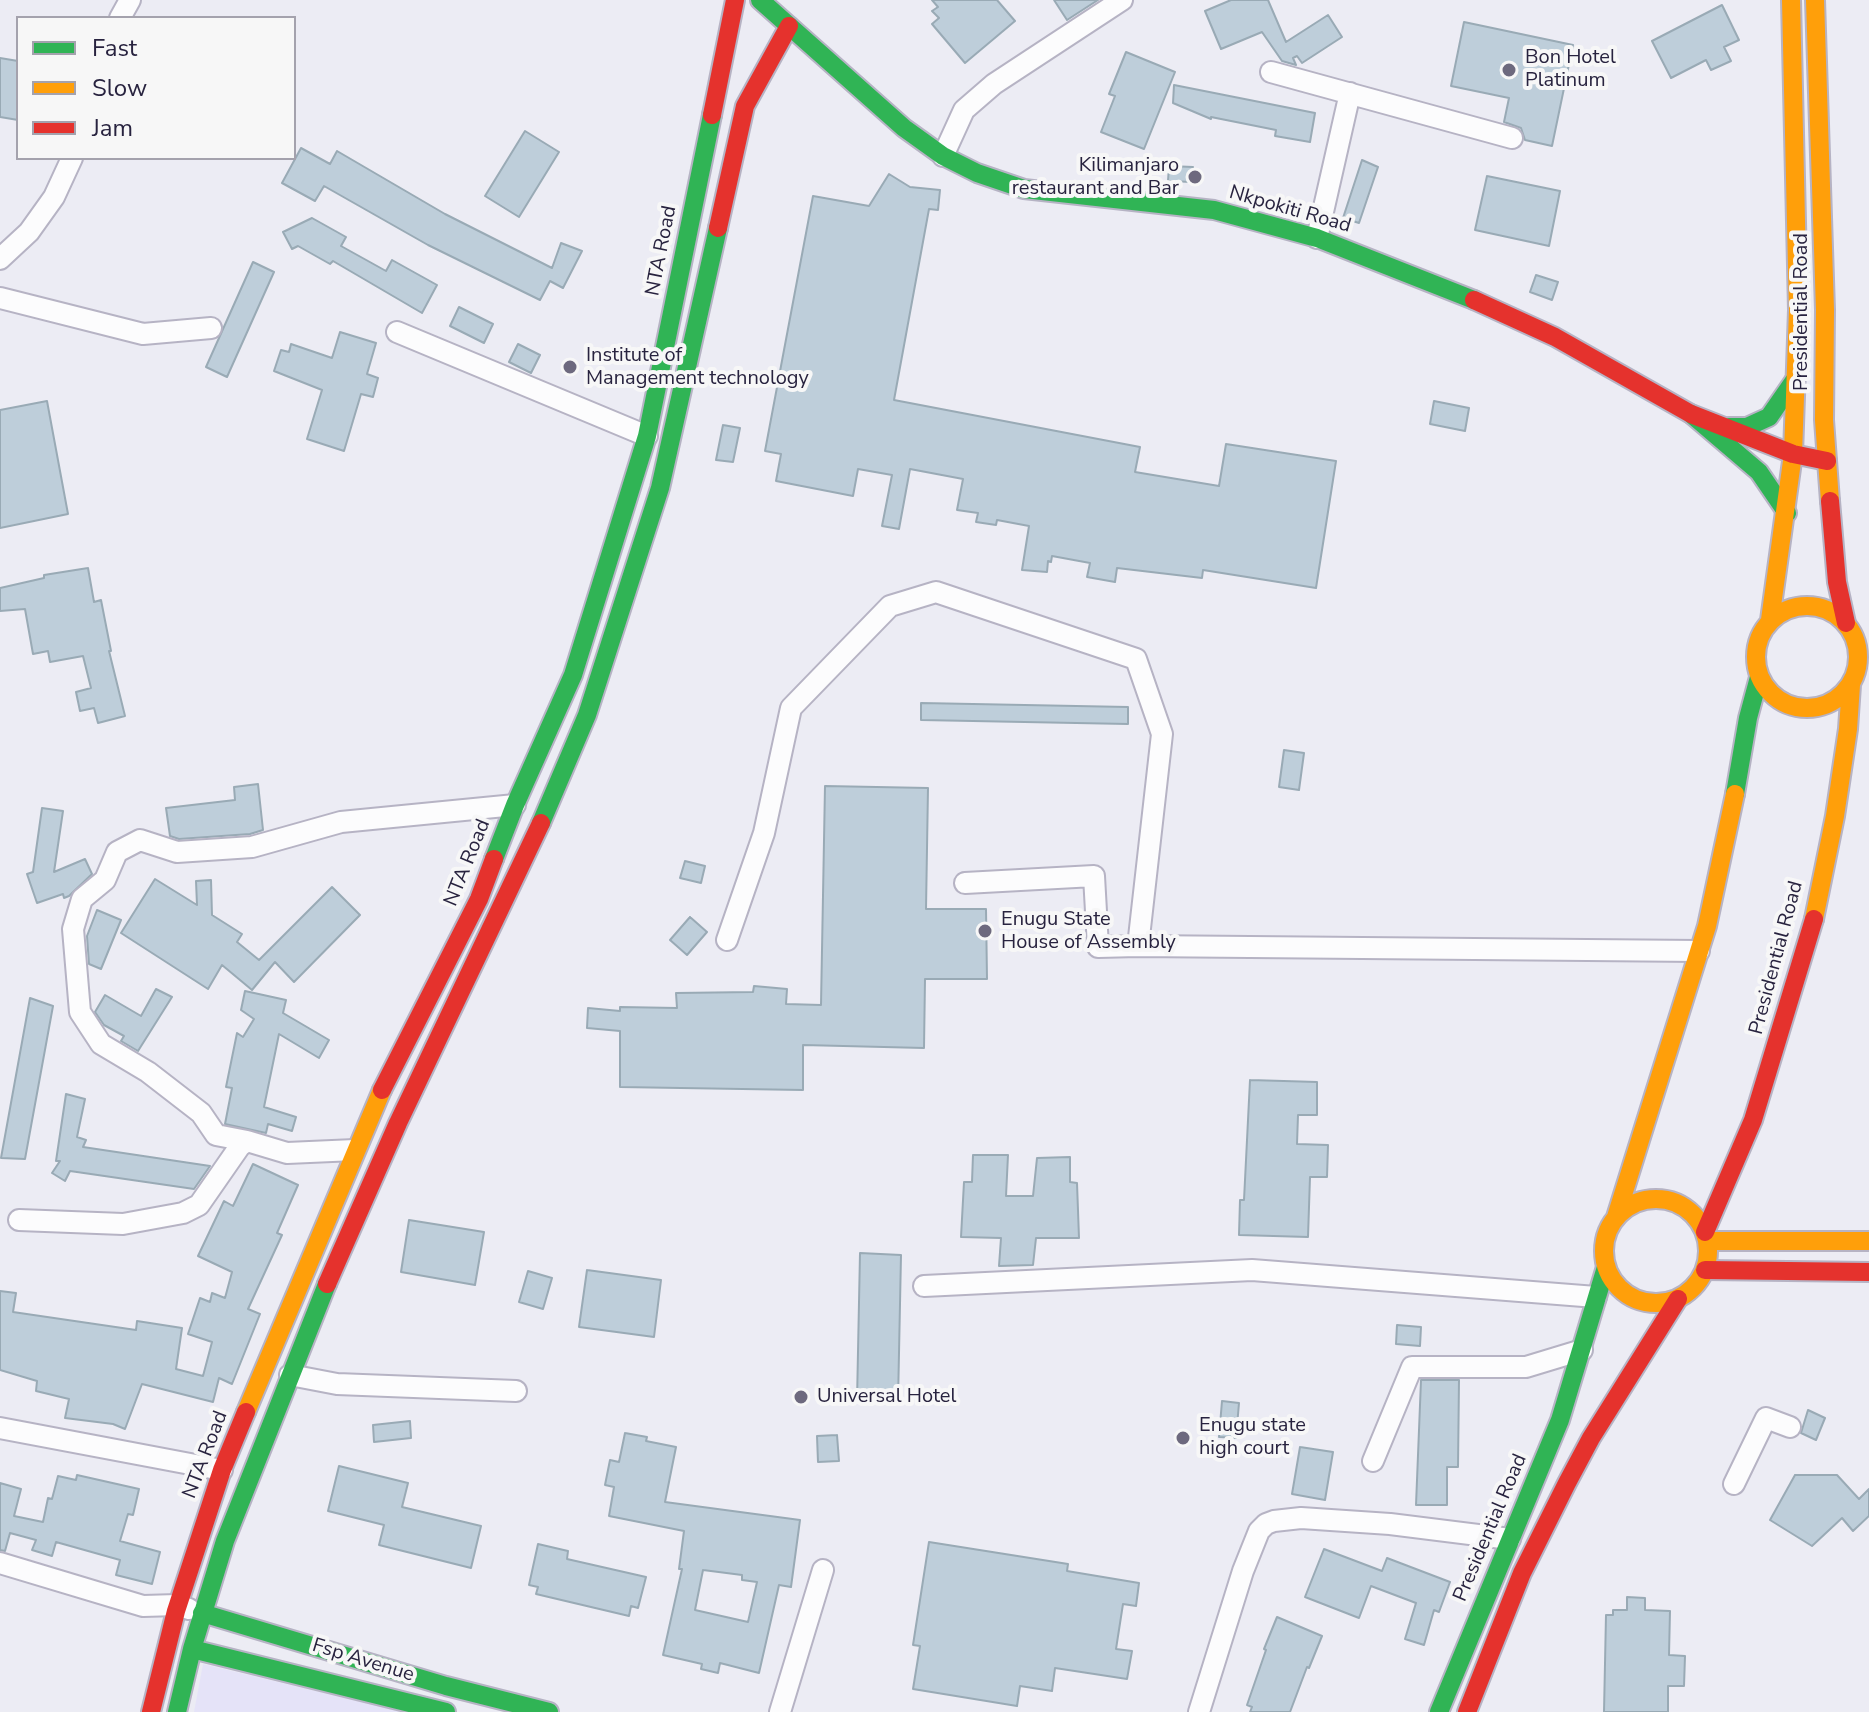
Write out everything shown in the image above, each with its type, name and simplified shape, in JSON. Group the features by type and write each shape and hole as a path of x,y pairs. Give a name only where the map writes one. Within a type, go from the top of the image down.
{"main road":[{"name":"NTA Road","path":"151,1712 177,1605 222,1470 355,1150 393,1067 479,899 515,805 573,675 647,436 735,0"},
{"name":"Nkpokiti Road","path":"760,0 904,128 943,156 977,173 1024,189 1214,210 1317,238 1485,304 1555,337 1691,414 1793,454 1827,461"},
{"name":"Presidential Road","path":"1770,620 1793,454 1797,279 1791,0"},
{"name":"Presidential Road","path":"1815,0 1825,310 1824,420 1837,582 1856,631"},
{"path":"177,1712 202,1613 241,1498 313,1316 398,1123 536,836 587,715 660,488 745,106 789,26"},
{"path":"1729,427 1747,427 1769,417 1794,381"},
{"path":"1691,414 1759,472 1787,513"},
{"path":"1616,1217 1707,926 1759,677 1756,647 1761,633 1770,620 1784,611 1808,606 1833,612 1856,631 1858,680 1830,703 1803,709 1789,706 1777,698 1759,677"},
{"name":"Presidential Road","path":"1706,1237 1753,1120 1810,936 1835,816 1858,680"},
{"path":"1664,1199 1688,1211 1706,1237 1705,1270 1694,1288 1678,1299 1664,1303 1635,1299 1612,1281 1606,1267 1604,1246 1610,1226 1616,1217 1638,1202 1664,1199"},
{"path":"1706,1237 1869,1241"},
{"name":"Presidential Road","path":"1439,1712 1584,1360 1596,1297 1606,1267"},
{"path":"1705,1270 1869,1272"},
{"path":"1467,1712 1489,1651 1535,1545 1618,1381 1678,1299"},
{"name":"Fsp Avenue","path":"202,1613 446,1686 549,1712"},
{"name":"Fsp Avenue","path":"192,1649 446,1712"}],"street":[{"path":"943,156 964,110 994,84 1122,0"},
{"path":"1271,72 1512,138"},
{"path":"1317,238 1350,93"},
{"path":"0,259 29,232 54,197 71,160"},
{"path":"0,298 143,334 211,328"},
{"path":"397,332 647,436"},
{"path":"727,940 764,833 791,708 890,606 936,592 1136,659 1162,734 1138,946"},
{"path":"355,1150 287,1153 216,1135 201,1113 148,1072 101,1044 80,1012 73,929 82,899 105,880 117,852 140,840 177,852 252,847 341,822 515,805"},
{"path":"965,883 1094,876 1098,947 1699,951"},
{"path":"19,1220 123,1224 183,1213 199,1205 240,1146 247,1141"},
{"path":"924,1286 1252,1270 1596,1297"},
{"path":"1373,1461 1412,1367 1526,1367 1584,1360"},
{"path":"290,1375 337,1384 516,1391"},
{"path":"1734,1484 1766,1418 1790,1427"},
{"path":"0,1428 222,1470"},
{"path":"1199,1712 1243,1571 1259,1531 1266,1524 1301,1518 1390,1524 1510,1539"},
{"name":"Fsp Avenue","path":"0,1563 143,1606 177,1605 202,1613"},
{"path":"780,1712 823,1570"},
{"path":"143,1606 169,1638"},
{"name":"Fsp Avenue","path":"169,1638 192,1649"}],"shaded area":[{"path":"203,1664 403,1712 194,1712"}],"building":[{"path":"932,0 997,0 1015,21 965,63 932,24 939,18 932,11 938,7"},
{"path":"1054,0 1098,0 1067,20"},
{"path":"1231,0 1268,0 1286,42 1328,15 1342,37 1302,63 1297,56 1293,58 1296,65 1282,61 1262,32 1221,49 1205,11"},
{"path":"1722,5 1739,40 1724,47 1731,61 1711,70 1706,60 1671,78 1652,41"},
{"path":"1464,22 1573,45 1552,146 1525,140 1521,128 1504,122 1509,98 1451,86"},
{"path":"1126,52 1175,72 1144,149 1101,132 1115,96 1109,94"},
{"path":"0,58 16,61 16,120 0,117"},
{"path":"1174,85 1315,113 1310,142 1275,136 1276,130 1211,119 1173,103"},
{"path":"525,131 559,152 519,217 485,196"},
{"path":"301,148 330,164 337,151 445,214 552,268 561,243 582,251 563,288 550,281 540,300 428,245 324,186 315,201 282,183"},
{"path":"1362,160 1378,167 1359,223 1343,218"},
{"path":"1169,166 1193,167 1192,182 1168,181"},
{"path":"889,174 910,187 940,190 938,210 929,209 894,400 1140,447 1135,472 1219,486 1226,444 1336,461 1316,588 1203,570 1202,578 1117,568 1115,582 1087,577 1090,563 1052,556 1047,572 1022,570 1029,526 997,520 996,525 976,522 978,513 957,510 963,479 910,469 899,529 882,526 892,475 858,469 853,496 776,481 781,454 765,451 813,196 869,206"},
{"path":"1487,176 1560,191 1549,246 1475,230"},
{"path":"312,218 346,237 341,246 386,271 392,260 437,285 422,313 333,261 330,264 298,246 292,249 283,232"},
{"path":"253,262 274,272 227,377 206,367"},
{"path":"1536,275 1558,282 1552,300 1530,292"},
{"path":"459,307 493,324 484,343 450,326"},
{"path":"340,332 376,343 367,374 378,378 373,397 361,394 344,451 307,439 322,390 274,371 281,350 289,352 291,344 332,358"},
{"path":"518,344 540,355 531,373 509,362"},
{"path":"47,401 68,514 0,528 0,410"},
{"path":"1434,401 1469,408 1465,431 1430,424"},
{"path":"723,425 740,428 733,462 716,460"},
{"path":"88,568 94,602 101,600 109,651 125,716 98,723 94,708 80,711 76,692 91,688 83,656 50,662 48,651 33,654 25,609 0,611 0,588 44,578 44,575"},
{"path":"921,703 1128,707 1128,724 921,720"},
{"path":"1284,750 1304,753 1299,790 1279,787"},
{"path":"258,784 263,830 250,834 179,839 170,836 166,808 235,800 234,787"},
{"path":"825,786 928,788 926,909 986,909 987,979 925,979 924,1048 803,1045 803,1090 620,1087 620,1031 587,1028 588,1008 620,1011 620,1007 677,1008 676,993 753,992 754,986 787,989 786,1004 821,1005"},
{"path":"42,808 63,811 54,872 85,859 92,874 69,896 64,898 63,894 37,903 27,874 33,872"},
{"path":"685,861 705,866 701,883 680,878"},
{"path":"155,879 197,905 196,881 211,880 212,915 242,934 237,942 259,960 332,887 360,915 294,982 275,962 252,990 222,965 208,989 121,933"},
{"path":"97,910 121,920 101,969 89,964 87,936"},
{"path":"690,917 707,932 687,955 670,940"},
{"path":"156,989 172,997 138,1051 121,1041 124,1036 104,1025 95,1012 105,995 141,1016"},
{"path":"245,991 286,1000 283,1013 329,1040 319,1058 279,1034 264,1107 296,1117 292,1131 268,1124 266,1133 225,1124 232,1088 226,1087 237,1033 243,1037 254,1019 241,1010"},
{"path":"30,998 53,1006 25,1159 1,1158"},
{"path":"1250,1080 1317,1082 1317,1115 1298,1115 1297,1144 1328,1145 1327,1177 1310,1177 1308,1237 1239,1235 1240,1200 1244,1200"},
{"path":"66,1094 85,1099 77,1137 86,1140 83,1147 210,1166 194,1189 70,1171 65,1181 52,1173 60,1161 56,1161"},
{"path":"973,1155 1008,1155 1006,1196 1033,1196 1037,1158 1070,1157 1070,1182 1077,1183 1079,1238 1036,1238 1033,1265 999,1266 1001,1238 961,1237 964,1182 972,1182"},
{"path":"253,1164 298,1185 277,1233 282,1235 248,1309 260,1314 232,1384 219,1378 213,1402 142,1384 125,1429 113,1424 65,1418 69,1399 36,1391 37,1381 0,1370 0,1291 16,1293 13,1312 136,1330 137,1321 182,1328 176,1369 203,1376 212,1342 188,1334 200,1298 210,1302 212,1293 225,1298 232,1272 198,1256 224,1201 233,1206"},
{"path":"409,1220 484,1232 475,1285 401,1272"},
{"path":"860,1253 901,1255 898,1402 857,1401"},
{"path":"587,1270 661,1280 654,1337 579,1327"},
{"path":"528,1271 552,1278 543,1309 519,1302"},
{"path":"1397,1325 1421,1327 1420,1346 1396,1344"},
{"path":"1421,1380 1459,1380 1458,1467 1447,1467 1447,1505 1416,1505"},
{"path":"1222,1401 1239,1403 1236,1438 1219,1437"},
{"path":"1808,1410 1825,1418 1816,1440 1801,1433"},
{"path":"410,1421 411,1438 374,1442 373,1425"},
{"path":"625,1433 647,1437 646,1441 676,1447 665,1502 800,1520 791,1587 779,1585 759,1673 720,1663 718,1673 701,1669 702,1664 663,1655 682,1569 679,1569 684,1531 609,1516 614,1487 605,1485 610,1460 619,1462","holes":["703,1570 742,1575 742,1580 757,1582 748,1622 695,1610"]},
{"path":"837,1435 839,1461 818,1462 817,1436"},
{"path":"1300,1447 1333,1452 1325,1500 1292,1494"},
{"path":"339,1466 408,1483 402,1507 481,1526 471,1568 379,1545 384,1525 328,1511"},
{"path":"77,1475 139,1489 133,1515 128,1514 120,1541 160,1552 152,1584 116,1575 120,1560 56,1542 52,1556 32,1550 36,1540 10,1533 5,1551 0,1550 0,1483 21,1489 14,1516 43,1522 48,1498 52,1499 58,1476 76,1480"},
{"path":"1795,1475 1837,1475 1859,1499 1869,1489 1869,1516 1853,1531 1842,1518 1812,1546 1770,1520"},
{"path":"929,1542 1068,1564 1067,1571 1139,1583 1136,1606 1123,1604 1116,1649 1132,1651 1127,1679 1055,1668 1052,1691 1020,1686 1017,1706 913,1689 920,1646 913,1645"},
{"path":"538,1544 568,1551 567,1559 646,1577 638,1608 631,1606 629,1616 536,1594 538,1587 529,1585"},
{"path":"1324,1549 1382,1571 1387,1558 1450,1582 1439,1612 1434,1610 1424,1645 1405,1639 1416,1603 1371,1586 1359,1618 1305,1597"},
{"path":"1627,1597 1645,1598 1645,1610 1670,1611 1669,1655 1685,1656 1684,1686 1668,1686 1668,1712 1604,1712 1606,1615 1613,1615 1613,1610 1627,1610"},
{"path":"1277,1617 1322,1636 1290,1712 1250,1712 1252,1707 1247,1705"}],"traffic: fast":[{"path":"760,0 904,128 943,156 977,173 1024,189 1214,210 1317,238 1474,300"},
{"path":"494,859 573,675 647,436 712,115"},
{"path":"541,823 587,715 660,488 718,228"},
{"path":"1729,427 1747,427 1769,417 1794,381"},
{"path":"1691,414 1759,472 1787,513"},
{"path":"1735,794 1748,718 1759,677"},
{"path":"1439,1712 1560,1420 1606,1267"},
{"path":"177,1712 192,1649 225,1541 327,1284"},
{"path":"202,1613 446,1686 549,1712"},
{"path":"192,1649 446,1712"}],"traffic: slow":[{"path":"1770,620 1793,454 1798,310 1791,0"},
{"path":"1815,0 1825,310 1824,420 1830,501"},
{"path":"1807,606 1836,614 1850,628 1858,657 1850,686 1836,700 1807,708 1778,700 1764,686 1756,657 1764,628 1778,614 1807,606"},
{"path":"1814,919 1835,816 1851,685"},
{"path":"1616,1217 1707,926 1735,794"},
{"path":"246,1412 382,1090"},
{"path":"1656,1199 1676,1203 1693,1214 1704,1231 1708,1251 1704,1271 1693,1288 1676,1299 1656,1303 1636,1299 1619,1288 1608,1271 1604,1251 1608,1231 1619,1214 1636,1203 1656,1199"},
{"path":"1707,1241 1869,1241"}],"traffic: jam":[{"path":"712,115 735,0"},
{"path":"718,228 745,106 789,26"},
{"path":"1474,300 1555,337 1691,414 1793,454 1827,461"},
{"path":"1830,501 1837,582 1846,623"},
{"path":"327,1284 398,1123 541,823"},
{"path":"382,1090 479,899 494,859"},
{"path":"1705,1232 1753,1120 1814,919"},
{"path":"1705,1270 1869,1272"},
{"path":"1467,1712 1522,1573 1567,1483 1591,1438 1678,1299"},
{"path":"151,1712 176,1611 222,1470 246,1412"}],"place":[{"name":"Bon Hotel Platinum","path":"1509,70"},
{"name":"Kilimanjaro restaurant and Bar","path":"1195,177"},
{"name":"Institute of Management technology","path":"570,367"},
{"name":"Enugu State House of Assembly","path":"985,931"},
{"name":"Universal Hotel","path":"801,1397"},
{"name":"Enugu state high court","path":"1183,1438"}]}
